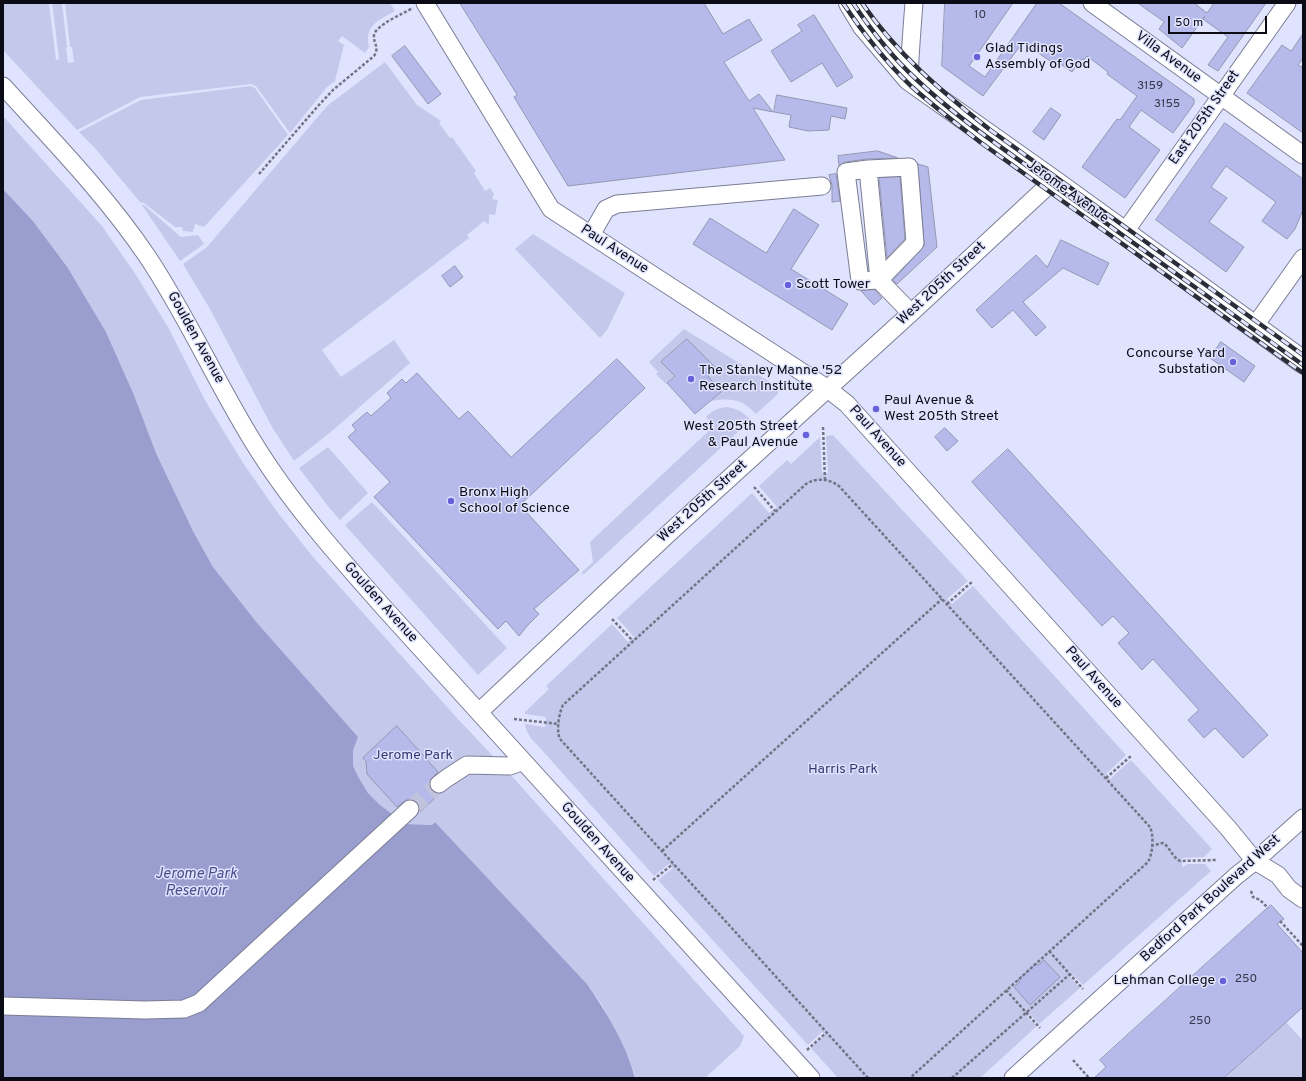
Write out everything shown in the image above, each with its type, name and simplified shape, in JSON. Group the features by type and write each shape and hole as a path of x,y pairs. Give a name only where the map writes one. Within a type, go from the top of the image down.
{"main road":[{"name":"Jerome Avenue","path":"850,3 864,26 909,79 1303,362"}],"street":[{"path":"909,79 910,41 914,3"},
{"name":"Villa Avenue","path":"1092,3 1303,155"},
{"name":"East 205th Street","path":"1124,233 1287,3"},
{"name":"Paul Avenue","path":"420,5 551,209 828,389 847,404 1228,828 1255,861 1278,875 1289,889 1303,899"},
{"name":"Goulden Avenue","path":"3,86 85,176 132,234 163,280 252,441 301,510 344,563 811,1078"},
{"path":"909,167 915,243 879,280 860,281 846,172 868,169 909,167"},
{"path":"868,169 879,280 911,313"},
{"name":"West 205th Street","path":"479,712 668,534 911,313 1053,181"},
{"path":"591,235 606,209 617,204 822,186"},
{"path":"1254,327 1303,258"},
{"path":"439,784 467,766 510,766 523,761"},
{"path":"3,1006 184,1010 199,1003 405,813"},
{"name":"Bedford Park Boulevard West","path":"1013,1078 1236,876 1303,818"}],"path":[{"path":"259,174 333,90 374,56 377,46 374,37 375,31 383,24 420,5"},
{"path":"823,426 825,480"},
{"path":"868,1078 662,852 558,735 560,709 563,705 775,511 806,484 817,479 834,482 839,486 1106,778 1150,827 1152,832 1150,858 1148,862 910,1078"},
{"path":"754,487 775,511"},
{"path":"947,604 973,581"},
{"path":"662,852 942,599"},
{"path":"612,619 633,641"},
{"path":"514,719 559,724"},
{"path":"1106,778 1131,756"},
{"path":"1151,846 1163,843 1180,861 1217,860"},
{"path":"653,880 673,864"},
{"path":"1252,891 1253,897 1260,900 1268,908"},
{"path":"1280,921 1303,946"},
{"path":"1049,951 1083,989"},
{"path":"952,1078 1070,974"},
{"path":"1006,990 1040,1028"},
{"path":"807,1050 826,1032"},
{"path":"1073,1060 1089,1078"}],"green space":[{"path":"3,3 49,3 56,60 59,59 52,3 62,3 68,63 74,62 72,47 70,47 65,3 390,3 395,11 378,21 371,28 368,40 369,47 365,53 342,36 338,41 344,45 335,81 327,87 290,133 256,86 251,84 140,97 77,130 3,50"},
{"path":"385,62 417,105 441,121 439,123 450,138 452,137 476,171 474,173 485,191 490,188 494,194 492,199 498,200 495,215 489,214 489,223 487,224 484,221 467,235 469,238 322,350 341,377 394,340 410,363 332,431 294,461 272,427 210,309 183,264 207,247 327,106"},
{"path":"251,86 255,88 288,135 204,227 195,224 193,232 183,231 182,227 175,227 144,203 140,202 94,147 79,132 141,100"},
{"name":"Jerome Park","path":"3,116 102,226 136,275 168,327 206,402 243,463 278,513 313,557 457,718 510,774 744,1036 740,1046 705,1078 636,1078 620,1039 602,1005 587,984 435,822 432,825 406,824 380,805 368,793 353,766 353,750 213,567 193,531 156,453 134,395 106,332 68,268 33,221 3,189"},
{"path":"142,205 144,205 181,237 198,235 204,244 180,261"},
{"path":"533,234 625,293 607,330 600,338 515,249"},
{"path":"684,329 778,387 778,394 756,414 745,405 735,400 710,401 721,392 708,376 715,368 687,339 661,362 675,376 666,384 656,374 658,372 649,362"},
{"path":"727,407 740,411 751,420 583,575 582,572 593,562 590,542 714,426 706,417 716,410"},
{"name":"Harris Park","path":"833,435 968,581 947,599 952,604 973,586 1126,755 1106,774 1110,779 1131,760 1212,849 1204,857 1182,858 1182,867 1188,864 1205,864 1211,871 1083,985 1073,975 1070,977 1080,988 1039,1024 1030,1014 1027,1017 1037,1026 980,1078 838,1078 811,1048 825,1035 822,1032 808,1045 658,880 673,868 669,864 654,876 533,741 525,724 545,727 546,717 525,714 525,712 549,689 546,686 612,624 628,642 634,637 617,618 752,493 769,513 777,507 759,486 787,460 791,464 820,437 822,473 828,473 826,436"},
{"path":"328,447 368,493 340,520 299,468"},
{"path":"372,502 507,648 478,675 345,525"},
{"path":"1286,1022 1303,1041 1303,1078 1225,1078"}],"water":[{"name":"Jerome Park Reservoir","path":"3,189 33,221 68,268 106,332 134,395 156,453 193,531 213,567 257,623 358,737 353,750 353,766 368,793 380,805 406,824 432,825 435,822 587,984 615,1029 627,1053 635,1078 3,1078"}],"building":[{"path":"460,3 704,3 723,34 749,19 762,40 724,62 749,101 759,94 773,112 753,108 785,160 568,186 514,97 517,95"},
{"path":"945,3 1013,3 969,66 985,77 1037,3 1059,3 1194,99 1194,104 1173,133 1141,110 1129,127 1160,150 1125,198 1082,167 1117,119 1120,120 1137,96 1107,74 1108,72 1087,56 1084,60 1082,59 1072,72 1059,63 1057,66 1023,42 983,96 942,66"},
{"path":"1138,3 1194,3 1207,13 1214,3 1266,3 1218,71 1208,65 1228,37 1203,19 1205,16 1182,48 1159,29 1164,22"},
{"path":"814,15 853,77 837,87 822,63 791,82 771,51 802,31 798,25"},
{"path":"1303,34 1303,58 1298,65 1303,68 1303,133 1247,93 1282,45 1291,51"},
{"path":"405,46 441,94 428,104 392,56"},
{"path":"777,95 847,108 845,119 831,116 829,130 808,131 789,127 791,115 774,112"},
{"path":"1051,108 1061,115 1044,140 1033,132"},
{"path":"1225,123 1303,179 1303,210 1295,229 1287,239 1262,221 1276,202 1226,166 1211,187 1227,198 1209,222 1244,247 1226,272 1156,220"},
{"path":"878,151 898,158 867,159 845,162 839,166 838,156"},
{"path":"918,164 928,167 937,247 897,284 893,280 924,246"},
{"path":"836,174 840,201 832,202 832,185 829,175"},
{"path":"900,177 905,239 887,258 879,178"},
{"name":"Scott Tower","path":"794,209 819,225 791,269 848,304 832,330 693,244 710,218 766,253"},
{"path":"1061,240 1109,263 1098,285 1063,268 1023,302 1046,327 1036,336 1013,310 992,328 976,310 1036,255 1047,267"},
{"path":"455,266 463,277 450,287 442,276"},
{"path":"875,290 882,298 874,305 861,291"},
{"name":"The Stanley Manne '52 Research Institute","path":"687,339 716,368 708,376 721,392 695,414 667,383 675,376 661,362"},
{"name":"Concourse Yard Substation","path":"1221,342 1255,366 1244,382 1210,358"},
{"name":"Bronx High School of Science","path":"617,359 645,388 520,505 579,570 534,609 539,614 519,636 506,621 498,629 374,497 390,482 348,437 356,430 352,425 367,412 371,416 391,398 387,393 402,379 406,383 417,373 459,419 468,411 511,457"},
{"path":"945,428 958,441 947,451 935,437"},
{"path":"1008,449 1268,735 1243,758 1215,728 1204,738 1188,720 1199,710 1153,659 1142,670 1118,643 1129,633 1113,616 1102,626 972,482"},
{"path":"397,726 438,772 430,780 429,785 431,790 439,794 420,812 418,803 413,799 407,799 397,807 367,774 366,761 363,758"},
{"path":"1271,905 1284,919 1277,924 1303,953 1303,1007 1224,1078 1094,1078 1106,1067 1100,1060"},
{"path":"1044,960 1060,977 1030,1005 1014,987 1020,982 1018,980 1036,963 1038,965"}],"tunnel":[{"path":"410,809 439,784"}],"railway":[{"path":"843,3 883,57 911,86 936,108 980,142 1303,373"},
{"path":"853,3 899,62 950,109 986,137 1303,365"},
{"path":"862,3 890,39 921,71 989,129 1303,355"}],"place":[{"name":"Glad Tidings Assembly of God","path":"977,57"},
{"name":"Scott Tower","path":"788,285"},
{"name":"Concourse Yard Substation","path":"1233,362"},
{"name":"The Stanley Manne '52 Research Institute","path":"691,379"},
{"name":"Paul Avenue & West 205th Street","path":"876,409"},
{"name":"West 205th Street & Paul Avenue","path":"806,435"},
{"name":"Bronx High School of Science","path":"451,501"},
{"name":"Lehman College","path":"1223,981"}]}
